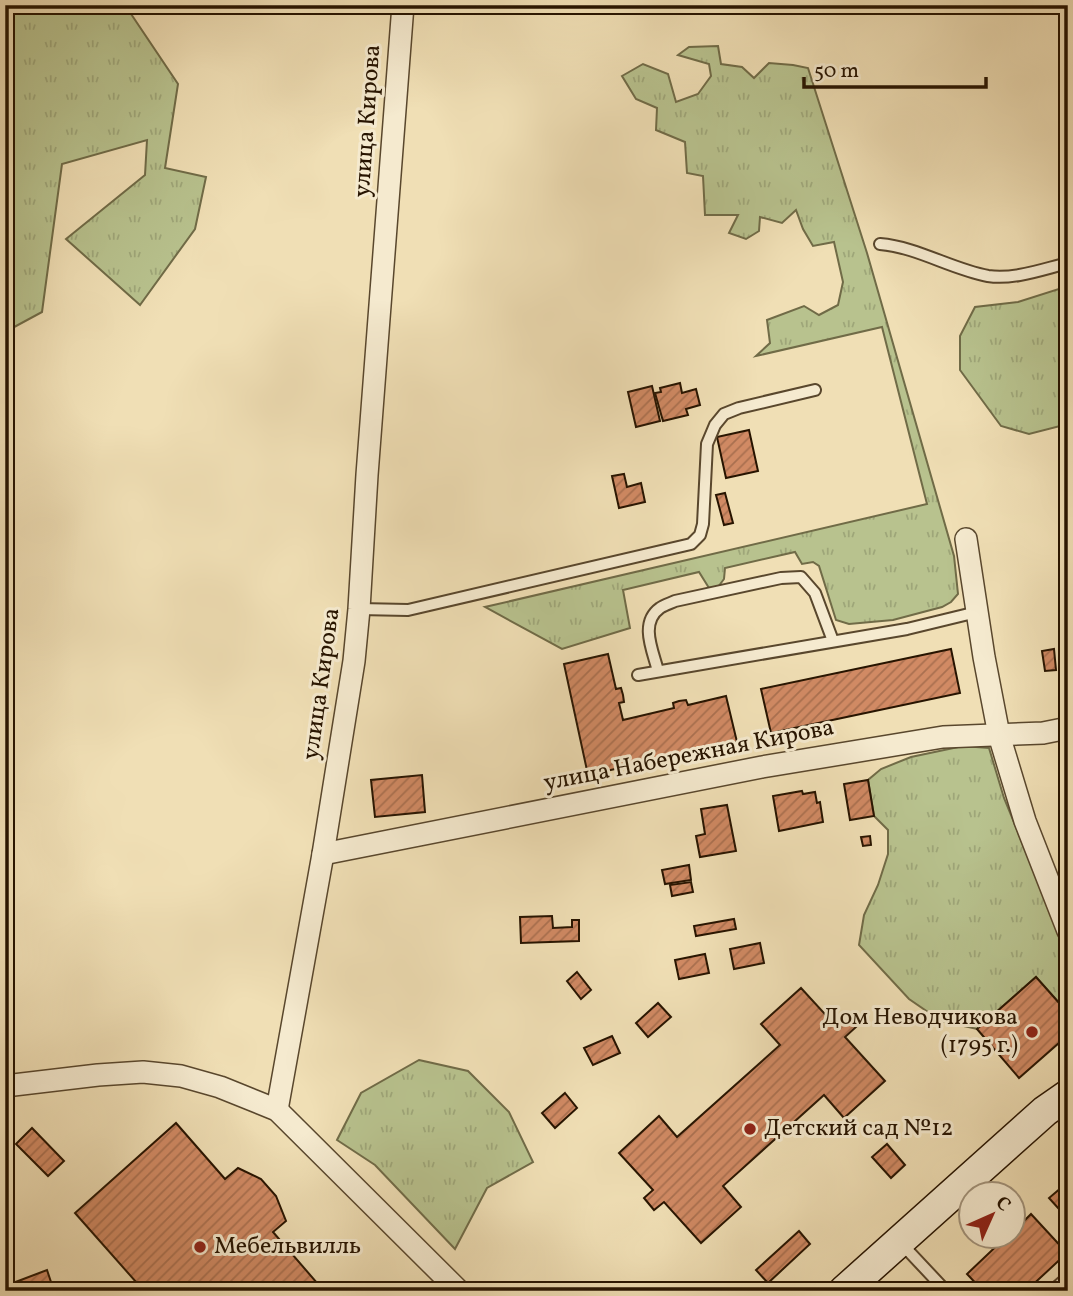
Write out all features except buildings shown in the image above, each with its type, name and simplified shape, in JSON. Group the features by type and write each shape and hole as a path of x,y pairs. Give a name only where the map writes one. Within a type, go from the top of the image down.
{"main road":[{"path":"853,1288 899,1241 1045,1111 1068,1095"}],"street":[{"name":"улица Кирова","path":"277,1110 345,722 359,609 403,5"},
{"path":"966,539 999,735 1025,821 1068,931"},
{"name":"улица Набережная Кирова","path":"323,854 762,767 943,737 1043,733 1068,728"},
{"path":"5,1086 143,1072 181,1076 220,1087 277,1110 459,1291"}],"lane":[{"path":"880,244 895,245 961,269 990,276 1013,276 1068,263"},
{"path":"359,609 408,610 691,544 700,535 703,524 707,444 715,425 724,414 739,408 815,390"},
{"path":"658,671 648,628 652,617 660,608 676,601 781,578 801,577 815,593 833,641"},
{"path":"638,675 907,629 977,612"},
{"path":"899,1241 946,1291"},
{"path":"1052,1291 1068,1278"}],"green space":[{"path":"5,5 125,5 178,84 165,168 206,177 195,229 140,305 66,239 145,175 147,140 62,164 42,312 5,332"},
{"path":"718,46 721,64 742,67 754,78 769,63 808,68 867,253 954,556 958,594 942,607 893,620 849,624 836,620 819,566 813,562 802,564 795,552 725,568 724,579 718,587 709,588 699,572 623,590 630,628 562,649 485,607 927,504 882,327 756,356 770,343 767,320 804,306 819,315 838,305 843,282 834,242 813,246 796,210 782,223 760,217 759,231 746,239 729,233 738,215 705,215 703,176 687,173 685,142 656,130 657,108 636,99 622,76 643,64 668,74 676,102 698,94 711,76 709,64 678,55 689,47"},
{"path":"1068,286 1068,424 1029,434 1001,426 960,370 960,336 975,307 1018,302"},
{"path":"963,746 989,748 1004,798 1068,954 1068,1013 1036,977 977,1029 941,1021 909,999 859,945 864,915 888,854 888,830 874,816 868,780 881,769 911,757"},
{"path":"419,1060 468,1071 509,1112 533,1162 487,1188 455,1249 375,1165 337,1140 361,1093"}],"place":[{"name":"Дом Неводчикова (1795 г.)","path":"1032,1032"},
{"name":"Детский сад №12","path":"750,1129"},
{"name":"Мебельвилль","path":"200,1247"}]}
